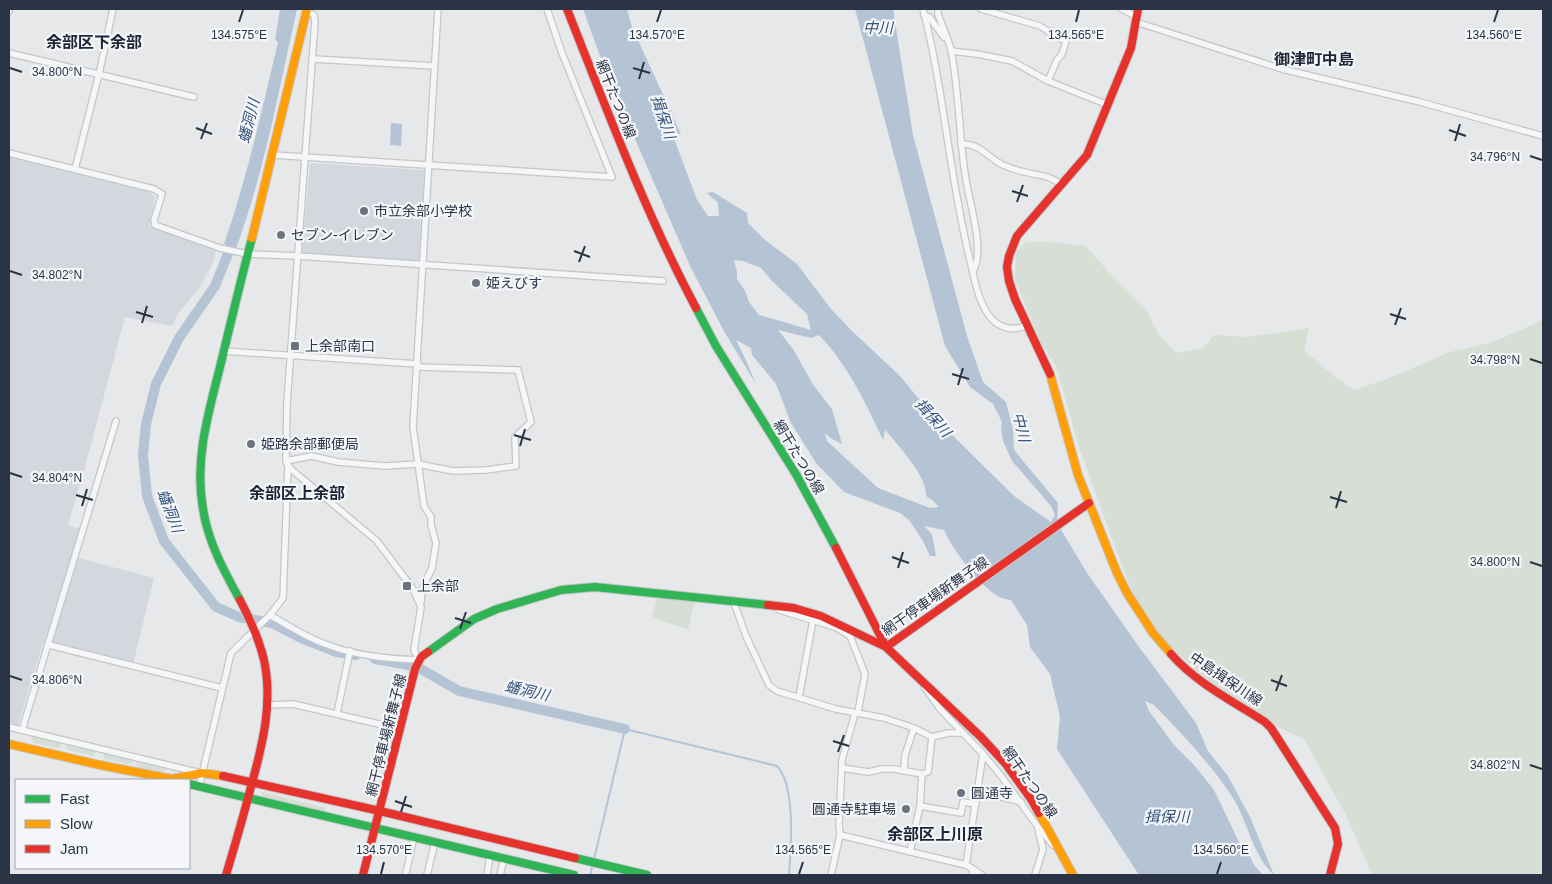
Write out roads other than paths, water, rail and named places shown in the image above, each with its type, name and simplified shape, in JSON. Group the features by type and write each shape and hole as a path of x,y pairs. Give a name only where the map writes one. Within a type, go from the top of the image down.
{"main road":[{"name":"網干たつの線","path":"567,9 627,161 680,278 716,346 797,476 889,645 919,679 981,737 1005,763 1031,799 1073,875"},
{"path":"1086,505 1048,372 1014,299 1007,267 1008,256 1017,236 1087,154 1131,48 1138,9"},
{"path":"226,875 263,745 268,705 264,663 252,631 215,553 205,520 199,468 201,448 247,254 273,155 306,10"},
{"name":"網干停車場新舞子線","path":"363,875 417,664 428,650 474,619 497,609 561,590 595,587 779,605 821,616 889,645 1086,505"},
{"name":"中島揖保川線","path":"1086,505 1124,586 1161,644 1179,663 1265,722 1281,743 1335,828 1338,844 1330,875"},
{"path":"9,744 172,779 202,773 252,782 647,875"},
{"path":"156,776 170,779"},
{"path":"190,784 376,827 548,872 574,875"}],"street":[{"path":"74,169 99,74 113,9"},
{"path":"270,615 328,646 350,652 417,664 414,650 422,589 432,568 436,543 431,525 431,517 424,506 413,427 438,9"},
{"path":"273,155 612,177 562,53 547,9"},
{"path":"938,9 951,51 958,97 965,177 976,232 977,258 973,272"},
{"path":"982,9 1040,26 1057,37 1066,40 1062,54 1056,60 1048,81"},
{"path":"1122,9 1137,20 1282,69 1420,102 1543,136"},
{"path":"199,787 232,653 270,615 283,598 287,463 285,447 315,17 306,10"},
{"path":"924,12 947,40"},
{"path":"924,12 940,86 960,221 982,303 989,316 1003,328 1027,325"},
{"path":"951,51 1012,61 1048,81 1108,105"},
{"path":"9,52 194,97"},
{"path":"313,59 434,66"},
{"path":"961,144 980,148 997,162 1013,169 1045,175 1062,185"},
{"path":"9,153 154,189 162,194 154,220 155,225 220,248 247,254 663,281"},
{"path":"224,351 417,365 518,370 530,422 529,426 515,437 516,466 486,470 454,471 418,464 385,466 338,462 311,456 287,463"},
{"path":"22,730 116,421"},
{"path":"287,463 379,543 413,589 421,607"},
{"path":"733,600 746,636 769,685 777,690 799,698 884,718 914,728 932,737 948,733 961,733"},
{"path":"779,605 779,610 835,627 850,636 865,674 857,713 842,760 840,835 830,875"},
{"path":"799,698 813,620"},
{"path":"49,645 222,688"},
{"path":"337,713 350,652"},
{"path":"919,679 940,709 983,754 1038,827 1060,851"},
{"path":"268,705 294,704 337,713 400,730"},
{"path":"9,726 202,773"},
{"path":"904,771 905,755 914,728"},
{"path":"842,768 868,772 882,769 922,774 928,772 932,737"},
{"path":"966,865 983,754"},
{"path":"910,852 920,806 922,774"},
{"path":"978,791 1021,802"},
{"path":"920,806 960,813 963,802 976,804"},
{"path":"1035,875 1043,849 1038,827"},
{"path":"840,835 966,865 972,872 982,875"},
{"path":"406,873 414,837"},
{"path":"427,875 435,842"},
{"path":"487,875 490,856"},
{"path":"500,875 504,859"}],"water":[{"path":"280,9 297,9 263,159 236,248 224,244 247,169 266,93 278,42 275,40"},
{"name":"揖保川","path":"583,9 627,9 632,27 681,134 672,133 697,200 708,216 719,216 718,203 707,193 713,192 747,213 748,223 765,240 797,264 831,309 900,376 933,416 1014,496 1051,522 1055,515 1051,506 1012,461 1003,441 1002,422 993,404 970,387 945,346 855,9 893,9 913,135 967,336 983,382 1006,402 1013,429 1014,450 1058,503 1057,523 1087,573 1196,723 1208,751 1228,776 1250,817 1274,875 1256,849 1238,807 1224,785 1206,761 1175,727 1154,705 1145,701 1149,711 1174,745 1194,765 1214,790 1240,844 1246,848 1254,865 1263,875 1139,875 1057,749 1060,717 1050,674 1030,647 1027,625 1011,600 998,596 981,582 959,556 944,530 924,526 932,534 936,556 930,556 923,541 909,520 900,513 844,492 816,463 791,423 776,384 752,355 751,348 736,340 756,384 725,333 691,268 605,70","holes":["734,260 743,261 761,268 807,314 811,330 759,315 749,302 745,291 737,279","778,330 811,338 819,335 847,371 863,398 883,440 885,430 917,470 925,488 926,496 939,507 930,508 878,488 827,441 825,433 842,444 832,409 814,386 793,349"]},
{"path":"391,123 402,124 401,146 390,145"}],"waterway":[{"name":"蟠洞川","path":"236,234 215,286 179,338 156,384 146,424 143,455 147,496 164,541 216,607 239,617 272,623 301,638 337,652 356,655"},
{"name":"蟠洞川","path":"375,659 421,669 459,691 625,729"},
{"path":"594,859 625,729 777,766 783,775 790,802 789,875"},
{"path":"590,875 593,864"}],"place":[{"name":"市立余部小学校","path":"364,211"},
{"name":"セブン-イレブン","path":"281,235"},
{"name":"姫えびす","path":"476,283"},
{"name":"上余部南口","path":"295,346"},
{"name":"姫路余部郵便局","path":"251,444"},
{"name":"上余部","path":"407,586"},
{"name":"圓通寺","path":"961,793"},
{"name":"圓通寺駐車場","path":"906,809"}],"district":[{"name":"余部区下余部","path":"94,42"},
{"name":"御津町中島","path":"1314,59"},
{"name":"余部区上余部","path":"297,493"},
{"name":"余部区上川原","path":"935,834"}],"water label":[{"name":"中川","path":"878,28"},
{"name":"中川","path":"1021,427"}]}
